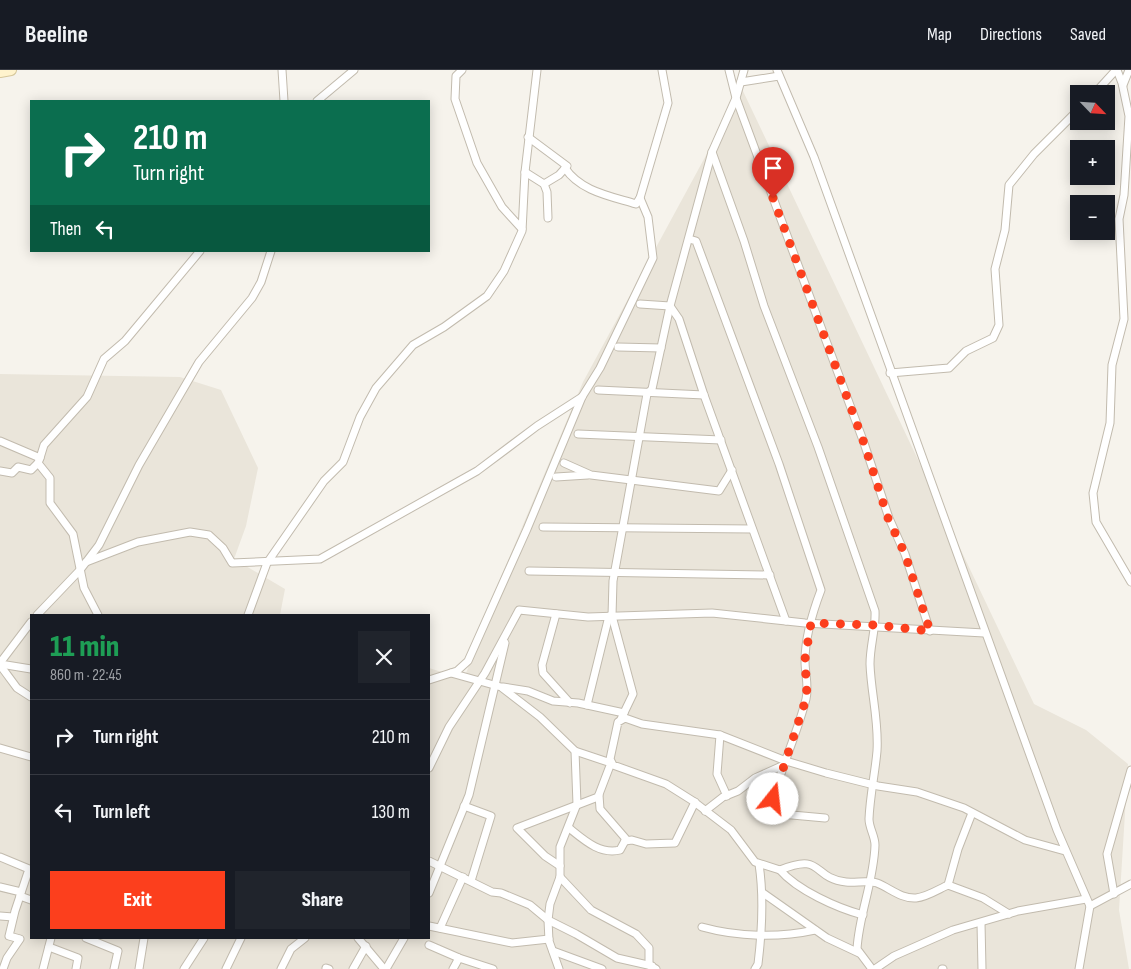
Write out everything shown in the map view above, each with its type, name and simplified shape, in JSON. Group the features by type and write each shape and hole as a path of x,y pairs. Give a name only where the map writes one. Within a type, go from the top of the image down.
{"main road":[{"path":"0,72 11,70"}],"street":[{"path":"282,70 284,100"},
{"path":"318,100 354,70"},
{"path":"462,70 456,76 455,99 477,163 502,207 522,229"},
{"path":"248,614 267,563 324,481 343,462 360,417 376,388 413,345 444,327 487,296 504,271 522,229 528,136 537,70"},
{"path":"528,136 567,166 565,168 571,178 598,193 636,204 640,198 668,103 662,70"},
{"path":"729,70 736,98 864,443 888,518 905,554 930,631"},
{"path":"587,705 611,616 614,574 647,394 652,389 670,306 712,152 736,98 744,70"},
{"path":"1102,85 1116,70 1123,85 1129,116 1129,150 1124,195 1119,219 1124,319 1112,365 1110,423 1093,493 1096,522 1131,582"},
{"path":"1123,85 1129,70"},
{"path":"741,82 778,73 814,157 984,633 1065,851 1075,868 1090,906 1079,969"},
{"path":"890,373 949,368 966,351 993,338 998,325 995,269 1005,230 1008,185 1034,154 1070,117"},
{"path":"712,152 744,241 764,306 848,534 874,611 876,625 872,637 870,663 876,715 877,751 871,784 870,824 875,842 871,882 858,934 857,949 860,953"},
{"path":"544,184 565,168"},
{"path":"525,172 544,184 547,192 548,218"},
{"path":"430,680 451,673 468,661 527,529 582,397 600,368 653,258 648,217 640,198"},
{"path":"689,239 696,241 812,559 821,590 811,623 805,659 807,696 776,786 770,813 825,818"},
{"path":"0,471 12,473 18,467 31,470 39,461 44,446 87,397 104,360 125,340 199,252"},
{"path":"38,614 80,570 99,545 139,464 198,362 252,298 262,282 271,252"},
{"path":"640,304 670,306 679,318 704,395 786,621"},
{"path":"618,347 661,348"},
{"path":"598,390 647,394 704,395"},
{"path":"86,562 138,542 190,532 209,535 223,548 232,563 267,563 320,559 476,472 536,426 582,397"},
{"path":"578,434 721,440"},
{"path":"0,441 39,461 50,478 50,503 73,534 84,588 97,614"},
{"path":"564,464 591,475"},
{"path":"556,477 591,475 719,491 732,470"},
{"path":"543,527 752,530"},
{"path":"529,571 614,574 770,575"},
{"path":"430,766 449,727 479,682 519,610 588,617 712,613 811,623 876,625 930,631 984,633"},
{"path":"556,614 542,665 543,673 570,703"},
{"path":"611,616 633,694 623,716 618,722 611,750 611,763 599,795 600,809 615,825 625,841 646,844 675,843 695,802"},
{"path":"0,664 30,623"},
{"path":"430,890 464,806 498,686 507,633"},
{"path":"0,664 30,669"},
{"path":"0,664 17,688 30,696"},
{"path":"451,673 479,682 528,691 553,701 587,705 623,716 720,735 744,742 785,763 871,784 917,792 949,802 1018,837 1065,851"},
{"path":"498,686 540,717 575,751 666,784 695,802 731,830 750,856 759,864 780,870 788,880 843,910 863,915"},
{"path":"720,735 717,774 727,796"},
{"path":"0,748 30,757"},
{"path":"559,969 549,939 548,920 550,904 560,877 560,848 576,807 575,751"},
{"path":"705,811 727,796 738,792 755,778 785,763"},
{"path":"1114,894 1108,854 1131,770"},
{"path":"560,866 545,856 517,828 576,807 599,795"},
{"path":"464,806 491,816 471,881"},
{"path":"948,885 958,849 972,813"},
{"path":"568,828 594,847 610,853 620,850 625,841"},
{"path":"0,857 29,869 9,936 20,939 8,957 4,969"},
{"path":"430,862 492,892 501,893 530,905 548,920 617,958 654,968"},
{"path":"780,870 799,862 811,864 829,877 845,882 876,882 899,895 916,898 948,885 983,898 1009,914"},
{"path":"755,969 758,964 763,893 759,864"},
{"path":"440,928 463,877"},
{"path":"560,877 591,910 636,934 649,948 649,964 654,968"},
{"path":"1090,906 1131,884"},
{"path":"0,887 30,899"},
{"path":"763,893 826,938 860,953 878,968 894,956 953,930 1009,914 1086,899"},
{"path":"0,916 13,918"},
{"path":"981,923 982,969"},
{"path":"430,926 512,943 549,939"},
{"path":"702,927 725,933 793,935 815,930"},
{"path":"43,969 51,939"},
{"path":"88,939 118,951 114,969"},
{"path":"139,969 144,939"},
{"path":"184,969 203,939"},
{"path":"226,969 241,939"},
{"path":"281,969 290,949 304,939"},
{"path":"359,939 385,969 403,939"},
{"path":"429,945 459,958 494,969"},
{"path":"353,969 366,946"},
{"path":"49,947 78,958 76,969"},
{"path":"553,951 602,969"},
{"path":"0,953 8,957"},
{"path":"453,969 459,958"}],"shaded area":[{"path":"742,89 1034,704 1086,730 1128,764 1119,910 1129,969 0,969 0,374 180,377 221,390 258,468 246,526 234,559 285,589 280,614 30,614 30,939 430,939 430,668 464,679 499,582 583,382"}],"route":[{"path":"773,198 864,443 888,518 905,554 930,631 876,625 811,623 805,659 807,696 773,799"}]}
